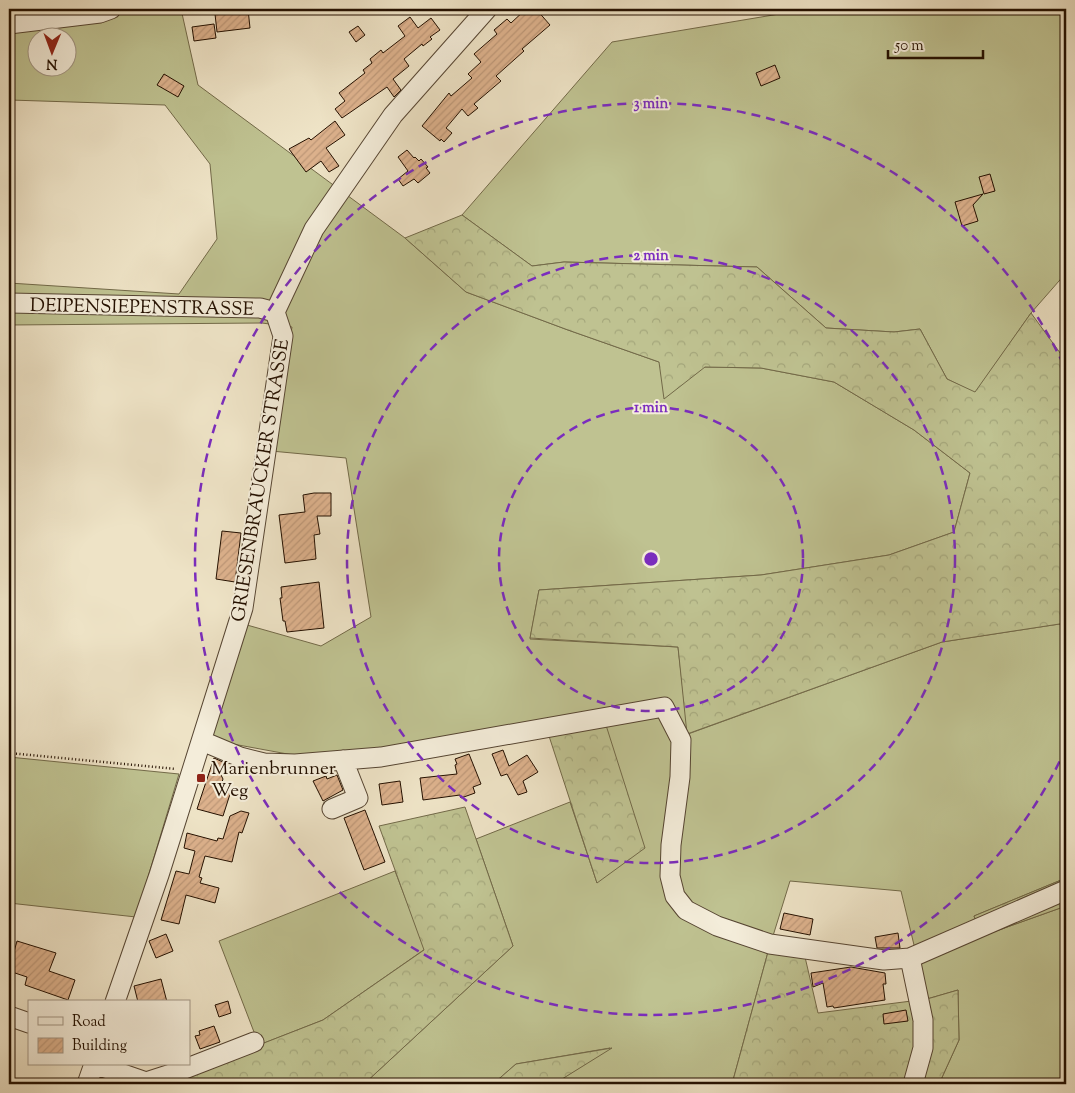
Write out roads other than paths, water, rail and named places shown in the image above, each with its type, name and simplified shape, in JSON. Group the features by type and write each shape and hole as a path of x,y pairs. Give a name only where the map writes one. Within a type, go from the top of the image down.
{"street":[{"path":"9,24 100,13 111,9"},
{"name":"GRIESENBRAUCKER STRASSE","path":"116,1000 202,741 243,608 284,336 275,312 314,229 393,115 487,9"},
{"name":"DEIPENSIEPENSTRASSE","path":"9,303 260,308 275,312"},
{"path":"202,741 240,757 264,763 295,764 381,757 664,707 681,740 680,777 671,845 670,876 675,896 686,910 717,926 770,944 884,960 910,958 1066,890"},
{"path":"332,809 358,798 343,760"},
{"path":"910,958 923,1020 924,1048 913,1084"},
{"path":"9,1016 28,1023"},
{"path":"100,1066 146,1082 254,1042"},
{"path":"87,1084 93,1066"}],"place":[{"name":"Marienbrunner Weg","path":"201,778"}]}
